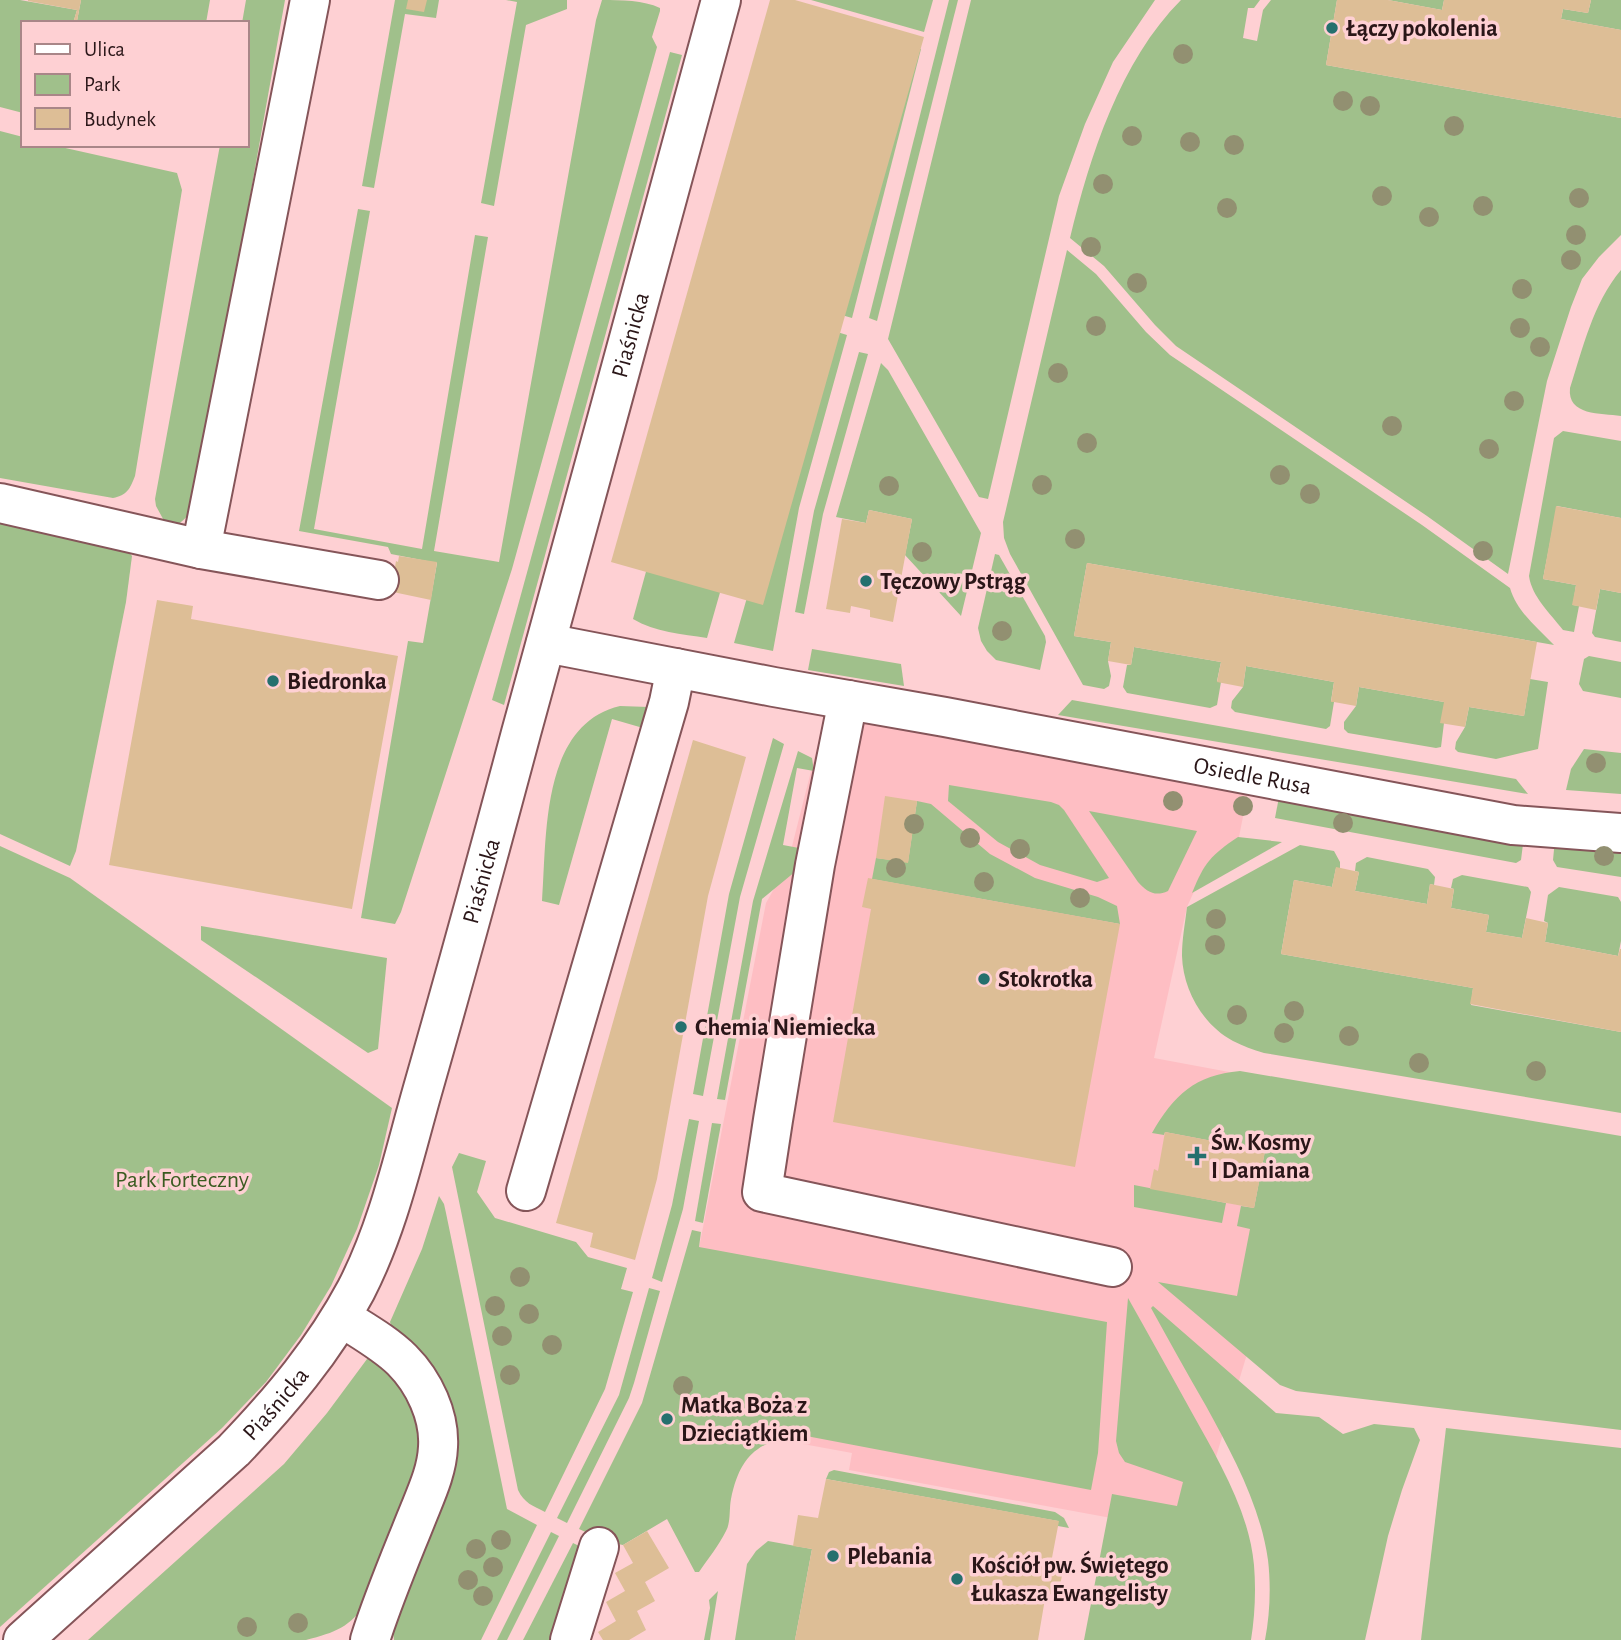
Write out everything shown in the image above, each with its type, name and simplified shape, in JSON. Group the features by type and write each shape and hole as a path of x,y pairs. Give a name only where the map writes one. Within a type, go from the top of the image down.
{"street":[{"path":"201,549 310,0"},
{"name":"Piaśnicka","path":"23,1640 234,1450 295,1383 341,1317 380,1235 546,643 721,0"},
{"path":"0,503 201,549 379,580"},
{"name":"Osiedle Rusa","path":"546,643 1513,825 1621,833"},
{"path":"526,1191 669,702 676,668"},
{"path":"866,703 815,865 762,1192 1112,1267"},
{"path":"341,1317 388,1348 408,1367 425,1392 437,1426 439,1445 434,1474 370,1640"},
{"path":"570,1640 599,1547"}],"shaded area":[{"path":"825,716 1248,791 1239,837 1206,865 1187,907 1154,1058 1278,1081 1260,1311 1193,1533 849,1470 852,1453 688,1423 699,1248 766,903 787,866"}],"green space":[{"path":"0,0 20,0 77,10 74,20 77,21 21,21 21,112 0,107"},
{"path":"81,0 210,0 206,21 77,21"},
{"path":"246,0 285,0 197,494 184,520 168,528 155,499 220,147 248,147 248,21 242,21"},
{"path":"395,0 439,0 436,18 405,14 374,188 362,186"},
{"path":"506,0 567,0 567,9 526,25 494,206 481,203 517,2"},
{"path":"602,0 625,0 660,8 652,37 657,47 512,569 401,912 395,924 361,918 408,641 423,643 437,563 391,554 388,547 299,531 358,209 370,211 314,529 422,549 475,235 488,237 434,551 499,562 596,20"},
{"path":"811,0 933,0 924,32"},
{"path":"949,0 958,0 877,321 869,318"},
{"path":"971,0 1155,0 1113,62 1085,124 1059,196 988,499 979,497 888,339"},
{"path":"1181,0 1260,0 1254,8 1248,8 1243,38 1257,41 1263,10 1271,0 1337,0 1326,65 1621,118 1621,235 1582,279 1571,307 1547,381 1508,574 1176,346 1104,266 1070,238 1087,175 1124,80 1160,24"},
{"path":"1388,0 1444,0 1442,10"},
{"path":"1591,0 1621,0 1621,30 1561,19 1563,9 1588,13"},
{"path":"905,43 921,49 852,318 828,311"},
{"path":"670,52 682,55 504,705 492,700"},
{"path":"0,131 21,136 21,147 61,147 177,173 182,190 135,476 127,491 113,498 0,478"},
{"path":"1067,250 1096,274 1146,332 1170,355 1422,525 1510,588 1523,612 1554,645 1087,563 1074,636 1111,642 1108,661 1111,676 1109,686 1104,689 1083,685 1010,554 1004,538 1003,522"},
{"path":"1621,270 1621,416 1580,408 1574,404 1570,388 1596,311"},
{"path":"824,328 847,335 799,508 773,651 734,643"},
{"path":"859,352 868,354 823,514 804,614 795,612 814,511"},
{"path":"881,363 888,370 981,533 961,616 905,555 912,519 869,510 866,523 836,517"},
{"path":"1563,431 1621,441 1621,518 1557,506 1543,579 1576,585 1573,605 1579,606 1574,632 1563,630 1547,611 1534,591 1529,576 1554,438"},
{"path":"0,520 123,545 132,556 126,602 76,851 70,866 0,834"},
{"path":"995,554 999,555 1045,636 1040,670 996,660 981,641 978,628"},
{"path":"647,568 721,589 707,638 659,630 633,619"},
{"path":"1600,589 1621,593 1621,642 1595,637 1592,633"},
{"path":"1134,647 1221,662 1217,681 1221,682 1217,705 1210,708 1127,693 1123,687"},
{"path":"812,649 901,664 904,686 808,670"},
{"path":"1589,656 1621,662 1621,698 1583,691 1579,684 1584,659"},
{"path":"1246,666 1334,682 1330,726 1326,729 1235,712 1231,708 1232,701 1243,687"},
{"path":"1530,679 1548,682 1538,749 1496,759 1458,752 1455,749 1465,727 1469,707 1524,716"},
{"path":"1359,687 1444,702 1441,747 1348,733 1344,729 1344,722 1356,706"},
{"path":"1072,700 1516,779 1528,794 1058,715"},
{"path":"620,706 649,707 643,728 612,719 559,905 542,901 548,817 561,759 575,736 594,717"},
{"path":"773,738 784,744 740,897 703,1096 693,1094 729,894"},
{"path":"1584,749 1621,753 1621,794 1566,790 1571,769"},
{"path":"798,751 812,758 814,771 797,768 783,845 799,848 796,871 762,899 725,1100 717,1099 753,901"},
{"path":"949,785 1059,805 1109,878 1097,882 1040,865 998,842 948,801"},
{"path":"1279,797 1524,836 1521,860 1516,863 1275,818"},
{"path":"917,801 931,804 990,854 1035,878 1098,897 1117,906 1120,924 872,879 876,858 908,862"},
{"path":"1089,811 1197,831 1168,891 1155,893 1141,886"},
{"path":"1238,837 1282,842 1192,893 1209,860"},
{"path":"1555,839 1621,842 1621,877 1557,867 1553,860"},
{"path":"1300,845 1334,851 1340,868 1336,868 1332,887 1294,880 1281,954 1473,988 1471,1005 1621,1032 1621,1113 1264,1053 1241,1045 1222,1034 1204,1016 1186,981 1182,956 1187,907"},
{"name":"Park Forteczny","path":"0,846 70,878 392,1108 379,1165 357,1229 331,1286 301,1335 266,1382 222,1428 0,1627"},
{"path":"1367,857 1428,869 1435,877 1434,885 1430,884 1427,904 1355,891 1359,872 1355,871 1356,863"},
{"path":"1462,875 1528,887 1531,892 1522,938 1486,932 1489,915 1451,908 1453,879"},
{"path":"1559,887 1618,897 1621,902 1621,941 1618,956 1545,942 1548,923 1544,921 1548,895"},
{"path":"201,926 387,958 378,1049 368,1053 201,940"},
{"path":"1240,1071 1621,1136 1621,1430 1296,1391 1280,1385 1158,1282 1237,1296 1250,1229 1237,1226 1241,1206 1254,1208 1265,1151 1165,1132 1164,1135 1152,1133 1169,1108 1187,1089 1210,1077"},
{"path":"689,1119 699,1121 683,1209 662,1282 652,1278 672,1205"},
{"path":"712,1123 721,1124 703,1223 695,1221"},
{"path":"459,1153 486,1161 477,1192 495,1218 576,1242 588,1257 627,1268 621,1289 633,1292 605,1389 545,1512 526,1501 518,1490 452,1167"},
{"path":"1134,1185 1226,1203 1222,1223 1134,1207"},
{"path":"439,1196 446,1213 507,1509 537,1525 481,1640 394,1640 392,1624 442,1475 390,1322 422,1249"},
{"path":"692,1230 701,1232 699,1247 1107,1322 1098,1453 1091,1490 801,1435 773,1441 753,1453 746,1461 735,1484 728,1527 699,1572 695,1572 667,1519 623,1545 618,1544 591,1640 580,1640 609,1543 579,1529 642,1403"},
{"path":"649,1288 660,1291 629,1398 567,1523 557,1518 619,1395"},
{"path":"1128,1298 1211,1447 1239,1504 1254,1565 1255,1602 1251,1640 1084,1640 1112,1494 1177,1506 1183,1482 1125,1462 1119,1453 1116,1441"},
{"path":"1153,1306 1276,1413 1319,1417 1343,1434 1374,1424 1414,1428 1420,1440 1388,1536 1365,1640 1265,1640 1270,1580 1259,1519 1235,1461 1151,1308"},
{"path":"370,1355 410,1395 420,1435 419,1456 367,1602 354,1618 334,1631 306,1640 88,1640 284,1464 327,1413"},
{"path":"1446,1428 1621,1448 1621,1640 1421,1640"},
{"path":"834,1470 1055,1512 1064,1518 1069,1528 1058,1526 1058,1521 826,1479 829,1472"},
{"path":"551,1532 559,1536 507,1640 497,1640"},
{"path":"768,1541 812,1549 795,1640 735,1640 747,1564 756,1551"},
{"path":"573,1543 587,1550 561,1640 523,1640"},
{"path":"718,1591 710,1640 704,1640 709,1600"}],"building":[{"path":"28,0 81,0 77,21 74,20 77,10"},
{"path":"408,0 427,0 424,12 406,9"},
{"path":"770,0 795,0 924,37 763,605 611,562"},
{"path":"1337,0 1388,0 1442,10 1444,0 1591,0 1588,13 1563,9 1561,19 1621,30 1621,118 1326,65"},
{"path":"1556,506 1621,518 1621,593 1600,589 1596,610 1572,605 1576,585 1543,579"},
{"name":"Tęczowy Pstrąg","path":"869,510 912,519 893,622 870,617 870,610 851,606 850,613 826,609 842,519 866,523"},
{"path":"399,556 437,562 431,600 393,592 396,561 398,562"},
{"path":"1087,563 1537,642 1524,716 1469,707 1465,727 1440,723 1444,702 1359,687 1356,706 1331,702 1334,682 1246,666 1243,687 1217,682 1221,662 1134,647 1131,665 1108,661 1111,642 1074,636"},
{"path":"157,600 193,606 191,619 398,656 352,909 109,865"},
{"path":"693,740 746,757 708,896 657,1179 635,1260 590,1247 593,1233 556,1223"},
{"path":"885,796 917,801 908,863 876,858"},
{"path":"1336,867 1359,872 1355,891 1427,904 1430,884 1454,889 1451,908 1489,915 1486,932 1522,938 1526,918 1548,923 1545,942 1618,956 1621,949 1621,1032 1470,1004 1473,988 1281,954 1294,880 1332,887"},
{"name":"Stokrotka","path":"868,878 1120,924 1075,1167 833,1122 871,909 862,907"},
{"path":"1165,1132 1265,1151 1254,1208 1150,1189 1154,1169 1158,1171"},
{"path":"826,1479 1059,1521 1051,1563 1064,1565 1058,1596 1046,1593 1038,1640 795,1640 812,1549 793,1546 798,1515 818,1518"},
{"path":"647,1531 669,1568 645,1582 655,1601 637,1611 646,1630 629,1640 603,1640 598,1632 616,1621 606,1602 625,1591 615,1573 633,1563 623,1545"}],"place":[{"name":"Łączy pokolenia","path":"1332,28"},
{"name":"Tęczowy Pstrąg","path":"866,581"},
{"name":"Biedronka","path":"273,681"},
{"name":"Stokrotka","path":"984,979"},
{"name":"Chemia Niemiecka","path":"681,1027"},
{"name":"Św. Kosmy I Damiana","path":"1197,1156"},
{"name":"Matka Boża z Dzieciątkiem","path":"667,1419"},
{"name":"Plebania","path":"833,1556"},
{"name":"Kościół pw. Świętego Łukasza Ewangelisty","path":"957,1579"}]}
